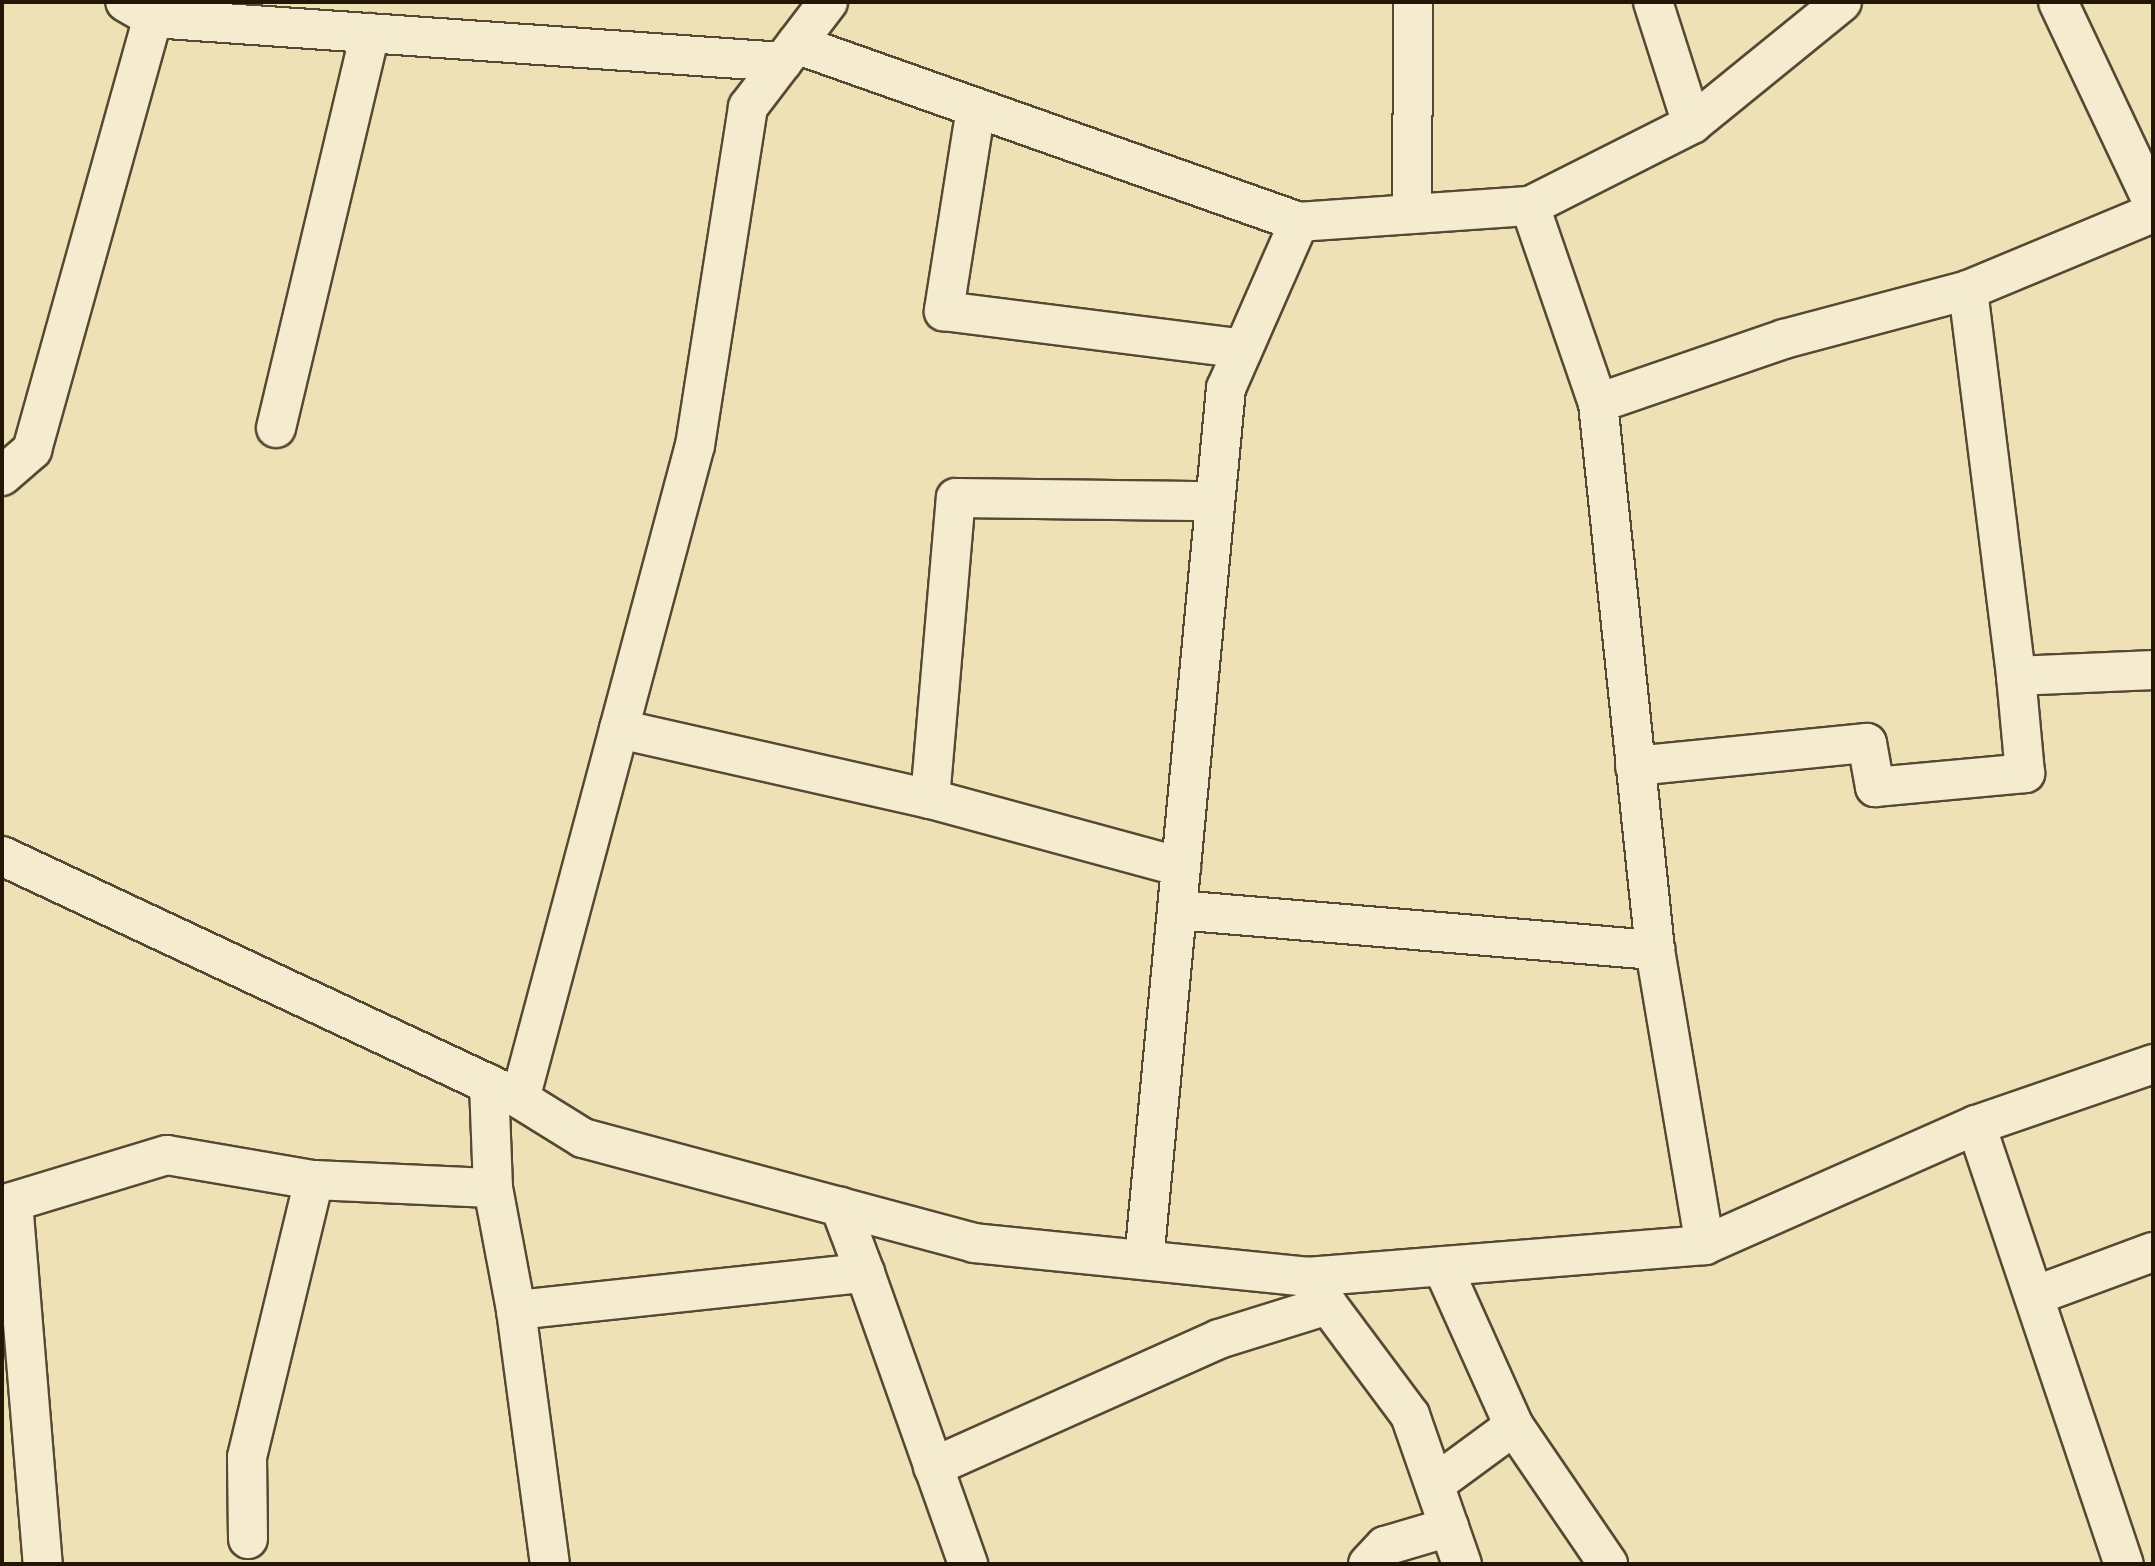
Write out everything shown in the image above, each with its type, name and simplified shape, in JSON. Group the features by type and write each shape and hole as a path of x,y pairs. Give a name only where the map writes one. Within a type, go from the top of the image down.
{"street":[{"path":"550,1564 516,1310 493,1188 505,1091 619,729 695,445 748,107 828,2"},
{"path":"1412,214 1413,2"},
{"path":"1653,2 1692,124"},
{"path":"2,476 32,450 139,10 370,33 789,53 976,108 1299,222 1530,206 1692,124 1842,2"},
{"path":"2058,2 2153,202"},
{"path":"276,428 370,33"},
{"path":"976,108 944,311 1243,349"},
{"path":"1530,206 1598,404 1655,950 1705,1245"},
{"path":"1598,404 1784,339 1968,290 2153,213"},
{"path":"1144,1260 1226,388 1299,222"},
{"path":"1635,766 1867,743 1875,786 2025,773 2016,676 1968,290"},
{"path":"930,799 956,498 1215,501"},
{"path":"2016,676 2153,670"},
{"path":"619,729 930,799 1181,867"},
{"path":"2,831 61,884"},
{"path":"2,856 505,1091 583,1138 974,1243 1144,1260 1318,1291 1410,1415 1462,1564"},
{"path":"1177,909 1655,950"},
{"path":"933,1467 1219,1339 1318,1291 1442,1266 1705,1245 1976,1125 2153,1064"},
{"path":"1976,1125 2124,1564"},
{"path":"43,1564 8,1204 167,1155 314,1180 493,1188"},
{"path":"248,1539 247,1457 314,1180"},
{"path":"841,1207 968,1564"},
{"path":"2034,1296 2153,1252"},
{"path":"1442,1266 1514,1426 1608,1564"},
{"path":"516,1310 865,1273"},
{"path":"1435,1484 1514,1426"},
{"path":"1368,1564 1385,1546 1449,1527"}]}
